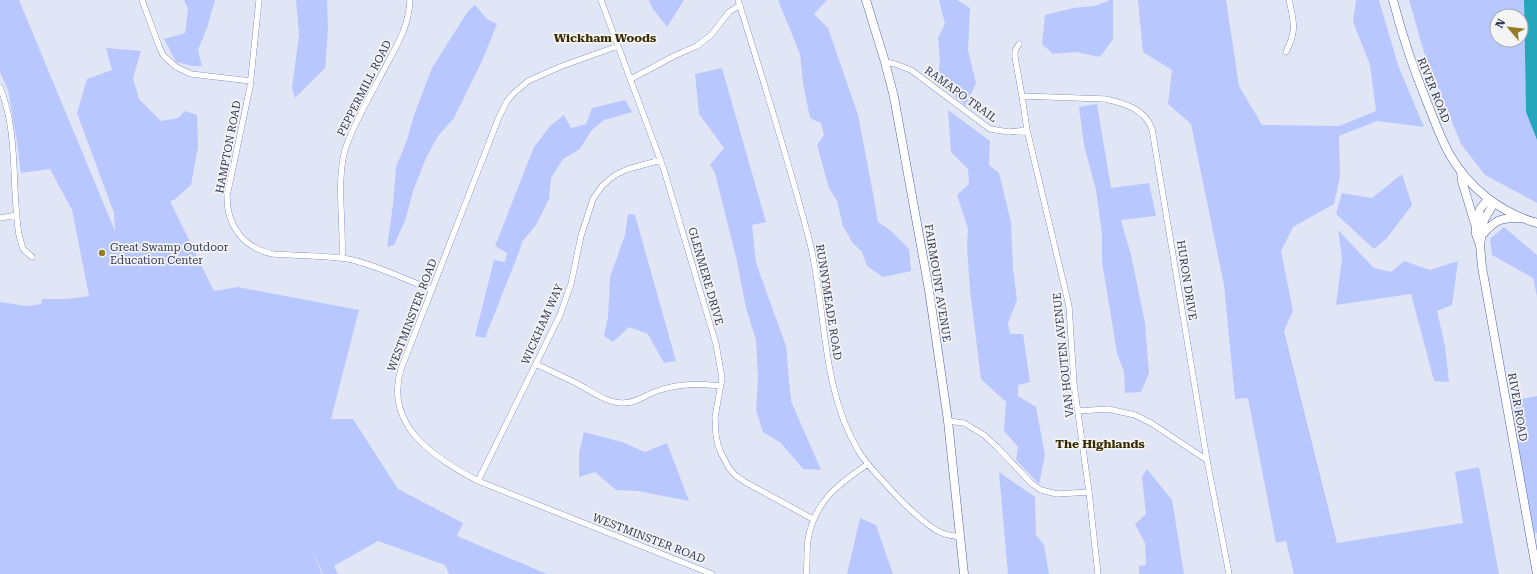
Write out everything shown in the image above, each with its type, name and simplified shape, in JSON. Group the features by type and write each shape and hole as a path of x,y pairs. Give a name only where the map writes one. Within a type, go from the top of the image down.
{"main road":[{"name":"FAIRMOUNT AVENUE","path":"866,0 885,62 897,113 928,283 948,421 964,574"},
{"name":"RIVER ROAD","path":"1393,0 1403,40 1416,76 1450,155 1469,181 1491,201 1520,218"},
{"path":"1461,171 1462,181 1476,226"},
{"path":"1480,244 1476,234 1476,226 1480,209 1491,201"},
{"path":"1480,244 1483,234 1484,220 1491,201"},
{"path":"1483,234 1496,221 1503,218 1520,218 1537,223"},
{"name":"RIVER ROAD","path":"1480,244 1482,267 1537,574"}],"street":[{"path":"142,0 159,46 168,60 176,68 191,74 251,81"},
{"name":"HAMPTON ROAD","path":"259,0 251,81 227,196 229,217 234,227 245,241 258,250 273,254 342,258 374,267 432,290"},
{"name":"PEPPERMILL ROAD","path":"342,258 341,177 346,145 402,36 408,20 410,0"},
{"name":"GLENMERE DRIVE","path":"600,0 661,160 716,344 722,378 715,417 716,435 721,453 729,468 735,475 754,488 813,519"},
{"path":"1286,52 1292,41 1294,26 1289,0"},
{"path":"631,78 697,46 711,35 728,12 739,2"},
{"name":"RUNNYMEADE ROAD","path":"739,2 800,204 813,254 830,377 839,411 859,452 897,497 932,527 942,533 960,538"},
{"name":"VAN HOUTEN AVENUE","path":"1019,44 1015,51 1015,57 1027,130 1053,241 1067,292 1071,322 1074,384 1090,492 1098,574"},
{"name":"WESTMINSTER ROAD","path":"618,46 535,77 520,87 507,101 499,117 398,380 397,390 400,411 405,423 431,451 452,466 478,481 712,574"},
{"name":"RAMAPO TRAIL","path":"885,62 911,70 990,129 1009,132 1027,130"},
{"path":"0,87 12,133 18,226 23,249 32,257"},
{"name":"HURON DRIVE","path":"1022,96 1105,99 1115,101 1140,112 1150,123 1207,460 1230,574"},
{"name":"WICKHAM WAY","path":"478,481 560,315 569,291 581,236 593,200 602,186 615,175 628,169 661,160"},
{"path":"0,218 17,215"},
{"path":"536,364 617,403 630,403 642,399 655,391 683,384 721,386"},
{"path":"1078,411 1108,409 1135,415 1151,423 1207,460"},
{"path":"948,421 964,423 984,435 997,446 1031,483 1040,490 1057,494 1090,492"},
{"path":"806,574 807,543 813,519 823,502 837,485 868,464"}],"shaded area":[{"path":"0,0 19,0 115,231 114,213 77,113 87,79 112,70 106,48 141,51 133,78 139,99 161,121 178,118 185,111 197,115 198,147 191,185 174,200 170,201 214,291 238,287 359,310 331,419 353,419 398,489 463,523 457,536 547,574 449,574 445,565 378,541 334,566 338,574 323,574 309,543 322,574 0,574 0,302 27,306 41,304 42,299 67,299 89,296 72,210 50,169 21,173 8,90 0,72"},
{"path":"184,0 215,0 207,28 198,50 202,66 193,66 176,62 164,39 185,33 188,9"},
{"path":"296,0 327,0 328,29 325,68 295,98 292,87 299,36"},
{"path":"649,0 684,0 667,27 653,9"},
{"path":"778,0 827,0 814,14 828,28 858,115 878,222 890,230 909,249 911,271 883,277 867,266 862,252 852,242 843,226 837,201 829,188 817,145 824,135 821,123 810,118 803,83 800,54"},
{"path":"939,0 957,0 970,8 968,50 976,83 966,106 937,82 940,61 938,38 945,24"},
{"path":"1113,0 1113,39 1100,57 1076,52 1053,54 1042,44 1045,15 1073,8 1095,6"},
{"path":"1138,0 1226,0 1239,86 1262,125 1339,126 1376,111 1370,65 1353,22 1356,0 1379,0 1398,65 1424,127 1377,121 1339,136 1340,176 1334,204 1293,227 1281,251 1293,311 1284,331 1337,543 1463,523 1455,472 1479,467 1499,574 1294,574 1286,541 1276,543 1248,398 1235,399 1224,285 1191,124 1168,104 1172,70 1143,52"},
{"path":"1409,0 1524,0 1524,8 1489,8 1489,48 1525,48 1526,112 1537,140 1537,203 1485,175 1461,144 1425,56"},
{"path":"1524,0 1537,0 1537,140 1526,112 1525,48 1529,48 1529,8 1524,8"},
{"path":"475,5 487,19 497,24 482,61 454,118 438,136 426,158 413,191 405,221 394,245 387,247 393,205 396,167 407,140 414,115 432,68 468,11"},
{"path":"722,68 766,222 752,225 756,263 786,346 791,401 821,470 803,469 781,443 763,432 756,410 758,379 756,340 746,308 736,257 715,173 710,165 724,148 699,114 695,74"},
{"path":"625,100 632,112 604,120 591,131 580,149 563,159 551,178 549,199 536,225 522,242 485,338 475,336 494,260 505,262 507,253 495,246 534,147 550,126 564,115 571,128 586,124 592,108"},
{"path":"1097,104 1111,188 1149,183 1156,216 1121,220 1131,255 1145,323 1149,373 1141,392 1125,393 1124,372 1117,353 1102,262 1102,234 1096,190 1084,145 1079,107"},
{"path":"948,110 990,141 989,165 999,173 1011,222 1013,268 1017,300 1008,323 1010,334 1023,334 1030,382 1018,385 1018,396 1036,407 1045,455 1039,484 1016,460 1018,447 1004,431 1006,402 981,379 970,290 967,247 968,229 957,195 969,184 968,169 951,152"},
{"path":"1402,174 1412,205 1387,238 1374,249 1336,214 1342,193 1372,198"},
{"path":"628,214 635,215 676,361 664,363 648,334 629,327 613,342 604,336 608,317 610,277 625,235"},
{"path":"1504,227 1537,255 1537,297 1533,278 1492,255 1490,239"},
{"path":"1338,230 1374,268 1391,272 1404,261 1430,270 1458,261 1452,305 1437,311 1445,346 1449,382 1434,381 1411,294 1336,305 1342,258"},
{"path":"1537,396 1537,533 1533,533 1510,401"},
{"path":"584,432 622,442 645,452 667,443 689,501 638,491 616,490 595,472 579,477 579,453"},
{"path":"1147,469 1172,500 1184,574 1139,574 1139,566 1146,565 1145,543 1135,524 1146,514 1142,477"},
{"path":"999,472 1035,497 1036,535 1044,545 1049,574 1008,574"},
{"path":"860,518 876,525 893,574 847,574"}],"place":[{"name":"Great Swamp Outdoor Education Center","path":"102,253"}],"district":[{"name":"Wickham Woods","path":"605,38"},
{"name":"The Highlands","path":"1100,444"}]}
